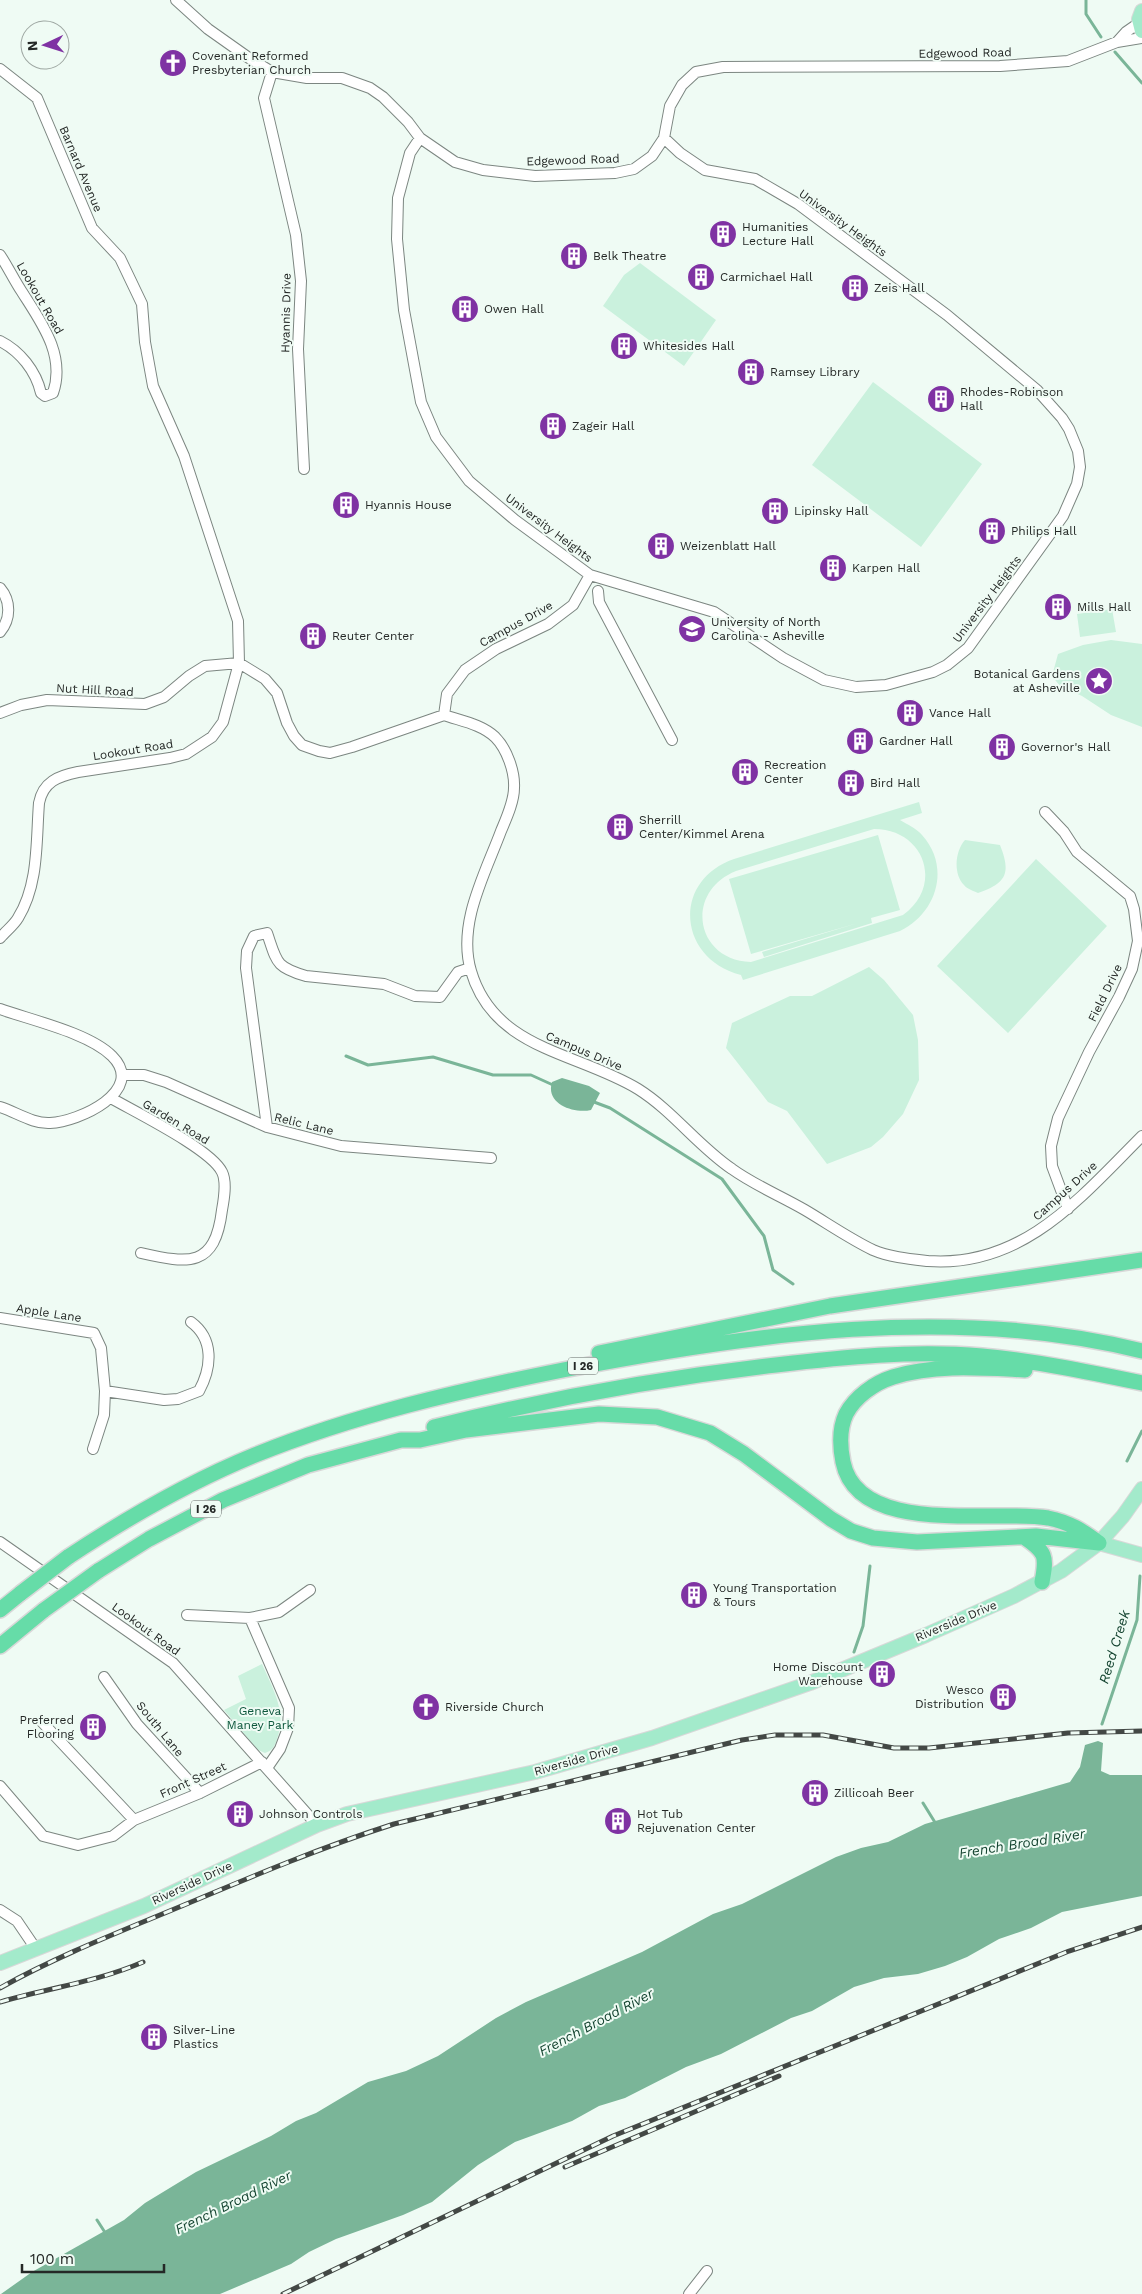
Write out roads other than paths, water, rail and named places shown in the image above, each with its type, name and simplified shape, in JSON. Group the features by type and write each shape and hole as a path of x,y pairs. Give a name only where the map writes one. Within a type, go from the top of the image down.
{"highway":[{"path":"454,1393 470,1382 748,1322 913,1293 1142,1260"},
{"name":"I 26","path":"0,1610 68,1557 102,1535 184,1488 254,1456 344,1423 454,1393 666,1351 810,1333 877,1329 983,1328 1062,1336 1137,1349"},
{"name":"I 26","path":"0,1646 44,1610 98,1571 172,1526 265,1481 321,1462 401,1440 408,1434 450,1423 617,1388 726,1371 813,1361 920,1355 981,1356 1047,1363 1065,1369 1142,1383"},
{"path":"1065,1369 1044,1371 944,1369 906,1373 888,1378 860,1396 845,1416 840,1443 844,1466 854,1485 883,1507 910,1512 1049,1519 1081,1529 1099,1543"},
{"path":"401,1440 420,1440 466,1430 599,1414 657,1417 710,1434 744,1454 831,1519 851,1531 889,1540 917,1542 1036,1536 1099,1543"},
{"path":"1024,1537 1040,1548 1045,1556 1046,1563 1042,1582"}],"main road":[{"name":"Riverside Drive","path":"0,1963 144,1906 317,1825 366,1809 465,1789 535,1772 662,1734 810,1683 964,1619 1061,1571 1099,1543 1123,1516 1142,1489"},
{"path":"1099,1543 1142,1555"}],"street":[{"name":"Edgewood Road","path":"176,0 208,29 272,72 294,77 342,78 357,81 383,97 408,122 420,138 455,162 483,170 535,176 615,173 634,169 652,156 664,138 670,106 682,85 696,72 723,67 1010,66 1068,61 1117,42 1142,38"},
{"name":"Edgewood Road","path":"1117,42 1126,32 1141,22"},
{"name":"Barnard Avenue","path":"0,69 37,98 92,228 120,258 142,304 144,342 154,386 184,456"},
{"name":"Hyannis Drive","path":"272,72 264,98 296,235 301,282 298,349 304,468"},
{"name":"University Heights","path":"420,138 410,153 403,174 397,219 404,310 421,402 436,437 469,481 515,520 590,575 714,612 783,658 824,680 856,686 886,685 933,672 947,665 968,648 1061,518 1077,484 1080,467 1078,451 1069,429 1038,390 947,315 798,204 755,179 705,170 664,138"},
{"name":"Lookout Road","path":"0,255 48,332 54,348 56,384 53,393 45,396 41,393 34,375 26,363 12,349 0,341"},
{"name":"Lookout Road","path":"0,938 17,920 29,894 34,873 40,796 48,784 63,775 186,754 212,737 223,722 239,662 238,621 235,605 215,554 184,456"},
{"name":"Campus Drive","path":"590,575 573,606 548,624 496,649 465,670 447,694 444,715 479,726 496,738 510,761 515,790 506,820 477,896 469,925 467,945 470,968 477,988 487,1006 511,1030 529,1041 620,1078 650,1097 731,1169 874,1251 910,1259 948,1262 975,1259 1013,1246 1039,1231 1068,1208 1142,1136"},
{"path":"0,588 6,595 8,613 6,622 0,632"},
{"path":"598,590 599,602 672,740"},
{"name":"Nut Hill Road","path":"0,714 21,705 47,700 145,704 164,697 189,676 205,666 239,662"},
{"path":"239,662 266,679 276,693 294,736 302,745 318,752 330,753 352,747 444,715"},
{"name":"Field Drive","path":"1045,812 1064,832 1077,852 1130,896 1134,909 1138,941 1132,969 1089,1052 1058,1118 1051,1146 1052,1166 1068,1208"},
{"path":"267,1128 246,968 246,951 254,936 267,933 273,953 281,966 294,972 306,976 384,984 415,996 440,998 458,972 470,968"},
{"path":"0,1008 95,1044 113,1057 122,1075 117,1092 111,1098 101,1106 74,1118 50,1124 33,1120 0,1107"},
{"name":"Relic Lane","path":"122,1075 144,1075 166,1082 267,1128 341,1146 491,1158"},
{"name":"Garden Road","path":"111,1098 204,1152 222,1172 224,1194 221,1219 215,1241 208,1252 180,1261 141,1253"},
{"name":"Apple Lane","path":"0,1318 94,1333 101,1348 105,1391"},
{"path":"93,1449 104,1415 105,1391 164,1400 178,1399 199,1390 208,1374 208,1348 202,1330 191,1322"},
{"name":"Lookout Road","path":"0,1542 173,1662 317,1825"},
{"path":"187,1615 250,1618 279,1612 310,1590"},
{"path":"250,1618 289,1708 288,1728 280,1749 265,1765"},
{"name":"South Lane","path":"104,1677 137,1724 200,1793"},
{"path":"42,1722 134,1820"},
{"name":"Front Street","path":"0,1786 43,1836 78,1845 113,1836 134,1820 265,1765"},
{"path":"0,1910 17,1921 36,1949"},
{"path":"689,2294 708,2271"}],"water":[{"path":"562,1078 589,1086 600,1093 591,1110 569,1109 557,1102 551,1090 552,1082"},
{"name":"French Broad River","path":"1098,1741 1103,1743 1101,1771 1110,1775 1142,1775 1142,1896 1062,1912 1031,1928 999,1939 967,1957 945,1966 918,1974 884,1978 854,1987 812,2011 791,2018 721,2054 686,2067 625,2098 599,2106 572,2121 515,2142 478,2165 432,2202 403,2215 336,2239 309,2252 291,2264 220,2294 1,2294 32,2272 124,2220 145,2203 196,2172 271,2136 296,2121 316,2113 368,2082 406,2071 438,2056 496,2018 526,2002 642,1952 713,1914 742,1904 836,1857 861,1848 888,1842 925,1824 1070,1782 1080,1767 1085,1745"}],"waterway":[{"name":"Reed Creek","path":"1086,0 1086,14 1101,37"},
{"name":"Reed Creek","path":"1115,52 1142,83"},
{"path":"346,1056 368,1065 433,1057 493,1075 531,1075 553,1085"},
{"path":"594,1102 610,1108 722,1179 764,1236 773,1270 793,1284"},
{"name":"Reed Creek","path":"1127,1461 1142,1431"},
{"path":"854,1652 863,1626 870,1566"},
{"name":"Reed Creek","path":"1102,1724 1137,1620 1140,1576"},
{"path":"923,1803 936,1824"},
{"path":"97,2220 106,2234"}],"railway":[{"path":"0,1988 68,1954 114,1934 288,1862 367,1833 394,1824 742,1740 775,1735 823,1735 894,1748 929,1748 1068,1733 1142,1731"},
{"path":"283,2294 613,2136 1069,1951 1142,1927"},
{"path":"0,2002 108,1975 143,1962"},
{"path":"565,2167 779,2076"}],"place":[{"name":"Covenant Reformed Presbyterian Church","path":"173,63"},
{"name":"Humanities Lecture Hall","path":"723,234"},
{"name":"Belk Theatre","path":"574,256"},
{"name":"Carmichael Hall","path":"701,277"},
{"name":"Zeis Hall","path":"855,288"},
{"name":"Owen Hall","path":"465,309"},
{"name":"Whitesides Hall","path":"624,346"},
{"name":"Ramsey Library","path":"751,372"},
{"name":"Rhodes-Robinson Hall","path":"941,399"},
{"name":"Zageir Hall","path":"553,426"},
{"name":"Hyannis House","path":"346,505"},
{"name":"Lipinsky Hall","path":"775,511"},
{"name":"Philips Hall","path":"992,531"},
{"name":"Weizenblatt Hall","path":"661,546"},
{"name":"Karpen Hall","path":"833,568"},
{"name":"Mills Hall","path":"1058,607"},
{"name":"University of North Carolina - Asheville","path":"692,629"},
{"name":"Reuter Center","path":"313,636"},
{"name":"Botanical Gardens at Asheville","path":"1099,681"},
{"name":"Vance Hall","path":"910,713"},
{"name":"Gardner Hall","path":"860,741"},
{"name":"Governor's Hall","path":"1002,747"},
{"name":"Recreation Center","path":"745,772"},
{"name":"Bird Hall","path":"851,783"},
{"name":"Sherrill Center/Kimmel Arena","path":"620,827"},
{"name":"Young Transportation & Tours","path":"694,1595"},
{"name":"Home Discount Warehouse","path":"882,1674"},
{"name":"Wesco Distribution","path":"1003,1697"},
{"name":"Riverside Church","path":"426,1707"},
{"name":"Preferred Flooring","path":"93,1727"},
{"name":"Zillicoah Beer","path":"815,1793"},
{"name":"Johnson Controls","path":"240,1814"},
{"name":"Hot Tub Rejuvenation Center","path":"618,1821"},
{"name":"Silver-Line Plastics","path":"154,2037"}],"park label":[{"name":"Geneva Maney Park","path":"260,1718"}]}
